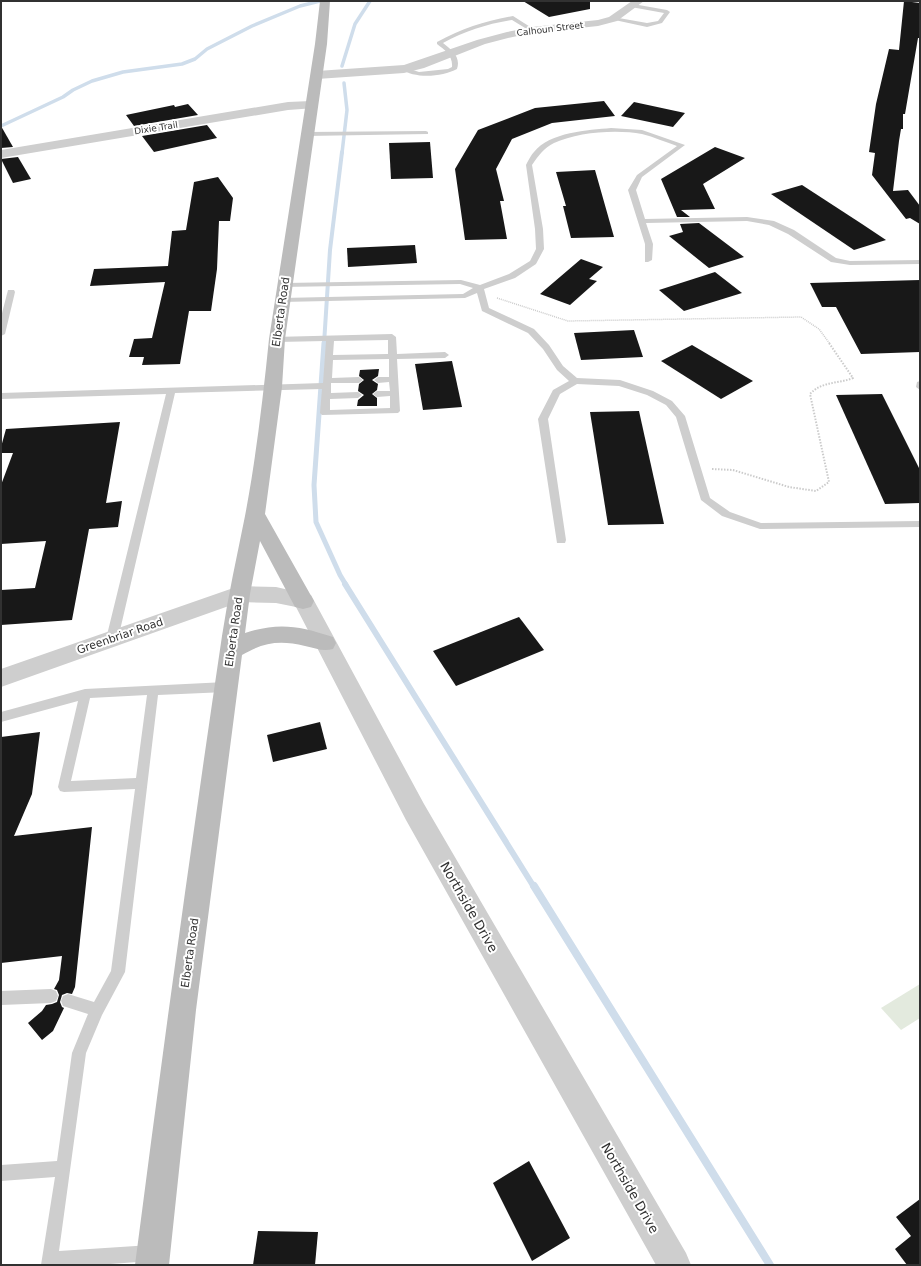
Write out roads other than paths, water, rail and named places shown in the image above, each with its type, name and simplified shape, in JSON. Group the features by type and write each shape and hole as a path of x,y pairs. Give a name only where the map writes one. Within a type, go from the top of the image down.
{"street":[{"name":"Elberta Road","path":"152,1259 182,1010 226,687 239,594 255,514 273,387 277,339 310,106 321,44 325,1"},
{"name":"Calhoun Street","path":"316,78 373,76 388,71 404,69 452,54 494,38 532,30 584,25 613,19 636,3"},
{"name":"Dixie Trail","path":"1,154 288,106 310,106"},
{"path":"255,514 303,601"},
{"path":"239,594 276,595 303,601"},
{"name":"Greenbriar Road","path":"1,678 239,594"},
{"name":"Northside Drive","path":"303,601 415,812 674,1265"},
{"path":"231,651 253,639 273,634 292,634 325,643"}],"lane":[{"path":"613,19 647,25 660,22 667,12 636,3"},
{"path":"452,54 440,43 462,31 490,22 513,18 532,30"},
{"path":"284,292 432,297 465,296 512,276 533,262 540,248 539,229 529,165 537,152 551,142 579,133 611,130 642,132 682,145 639,176 632,190 649,244 648,260"},
{"path":"306,134 426,133"},
{"path":"641,221 747,219 771,223 792,232 834,260 850,263 920,262"},
{"path":"431,282 432,297"},
{"path":"284,292 431,282 461,282 481,290"},
{"path":"481,290 486,309 531,332 546,347 560,368 576,381"},
{"path":"1,334 11,292"},
{"path":"277,339 330,338 392,337 395,411 325,413 330,338"},
{"path":"328,358 445,355"},
{"path":"378,380 394,379"},
{"path":"1,396 273,387 359,380"},
{"path":"561,540 543,419 556,392 576,381 620,383 650,393 669,403 680,416 706,500 726,514 760,526 920,524"},
{"path":"112,639 171,390"},
{"path":"377,394 394,393"},
{"path":"326,396 358,395"},
{"path":"1,717 85,694 153,692 226,687"},
{"path":"152,1259 49,1262 64,1168 78,1053 97,1010 118,972 153,692"},
{"path":"85,694 64,787 141,783"},
{"path":"1,998 51,996"},
{"path":"68,1001 97,1010"},
{"path":"1,1173 64,1168"}],"waterway":[{"path":"1,126 63,97 73,90 92,81 123,72 182,64 195,59 207,49 252,26 300,6 320,1"},
{"path":"342,66 355,24 370,1"},
{"path":"342,153 347,110 344,83"},
{"path":"324,344 330,250 342,152"},
{"path":"324,343 314,485 316,522 346,585"},
{"path":"345,584 534,887"},
{"path":"534,886 770,1265"}]}
